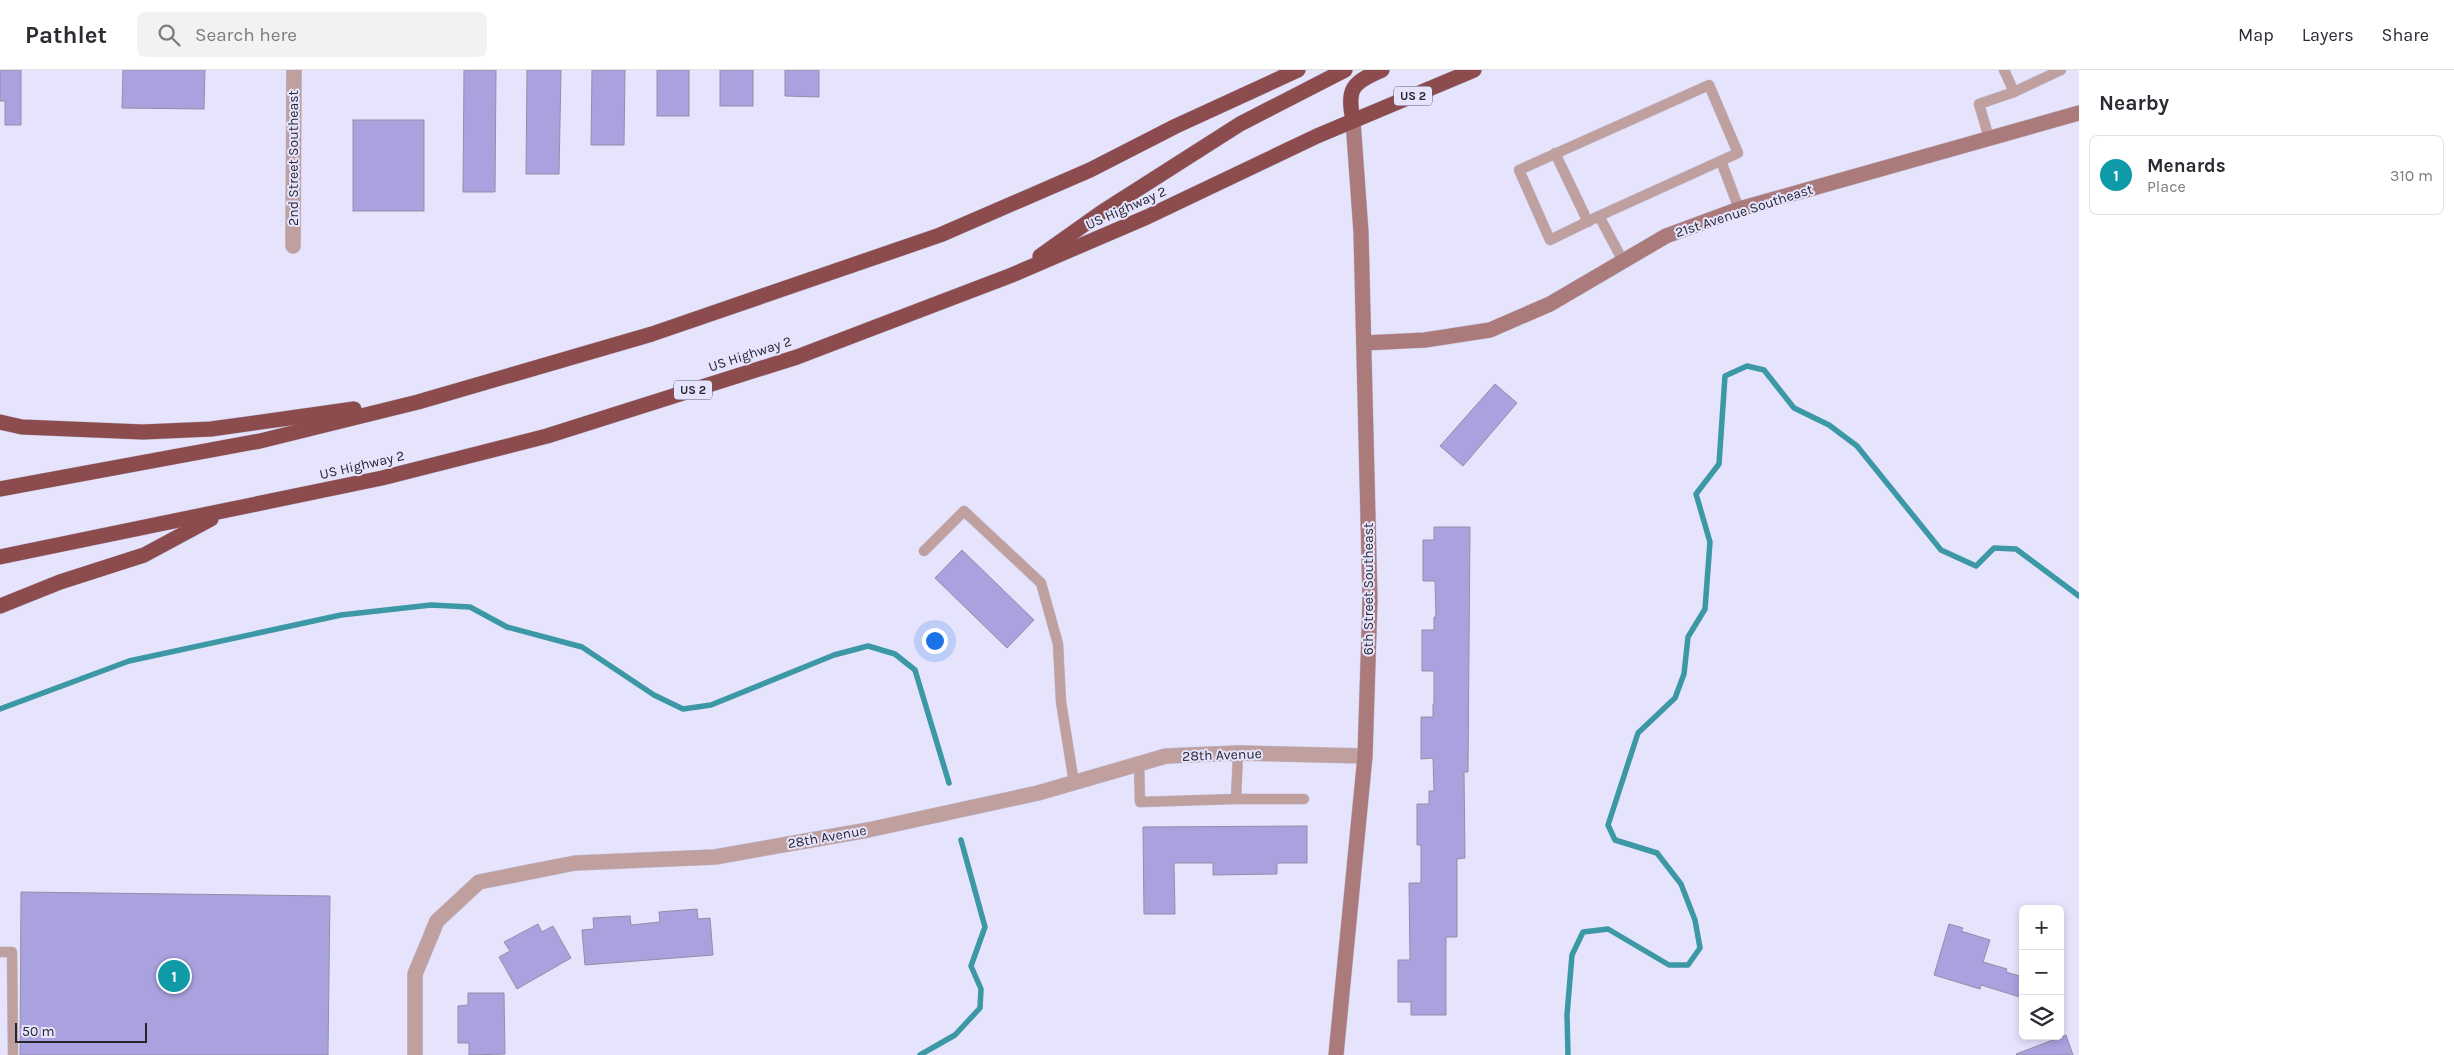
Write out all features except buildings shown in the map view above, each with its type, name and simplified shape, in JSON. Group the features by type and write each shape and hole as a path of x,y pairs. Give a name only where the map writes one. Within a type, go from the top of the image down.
{"highway":[{"path":"0,489 260,441 418,402 652,334 940,235 1090,170 1176,126 1298,70"},
{"path":"1012,275 1102,212 1240,124 1345,70"},
{"path":"1352,121 1349,100 1354,86 1382,70"},
{"name":"US Highway 2","path":"0,557 382,478 547,436 797,357 1012,275 1147,217 1352,121 1474,70"},
{"path":"0,422 22,427 85,430 143,432 202,430 418,402"},
{"path":"0,606 60,582 144,555 227,511"}],"street":[{"name":"2nd Street Southeast","path":"293,246 294,70"},
{"name":"21st Avenue Southeast","path":"1364,342 1425,340 1490,330 1550,304 1666,236 1739,210 2079,113"},
{"name":"6th Street Southeast","path":"1336,1055 1365,756 1370,600 1361,232 1352,121"},
{"name":"28th Avenue","path":"415,1055 415,974 436,920 479,882 575,864 715,857 868,830 1074,783 1166,756 1238,753 1365,756"}],"lane":[{"path":"2004,70 2014,92"},
{"path":"1989,138 1979,104 2014,92 2061,70"},
{"path":"1709,85 1738,153 1720,161 1550,240 1519,170 1709,85"},
{"path":"1555,153 1588,222"},
{"path":"1720,161 1739,210"},
{"path":"1599,216 1623,262"},
{"path":"924,551 964,511 1041,583 1058,644 1061,702 1074,783"},
{"path":"1236,799 1238,753"},
{"path":"1139,764 1140,802 1304,799"},
{"path":"0,952 12,952 13,1055"}],"waterway":[{"path":"1568,1055 1567,1015 1572,955 1583,932 1608,929 1669,965 1688,965 1700,948 1695,920 1681,884 1657,853 1615,840 1608,825 1638,733 1675,698 1684,674 1688,637 1705,609 1710,542 1696,494 1719,464 1725,376 1747,366 1764,370 1794,408 1829,425 1857,446 1941,550 1976,566 1994,548 2016,549 2079,596"},
{"path":"0,709 129,661 341,615 431,605 470,607 507,627 582,647 654,695 683,709 711,705 834,655 868,646 895,654 915,670 949,783"},
{"path":"920,1055 955,1035 980,1008 981,989 971,966 985,927 961,840"}],"place":[{"name":"Menards","path":"174,976"}]}
